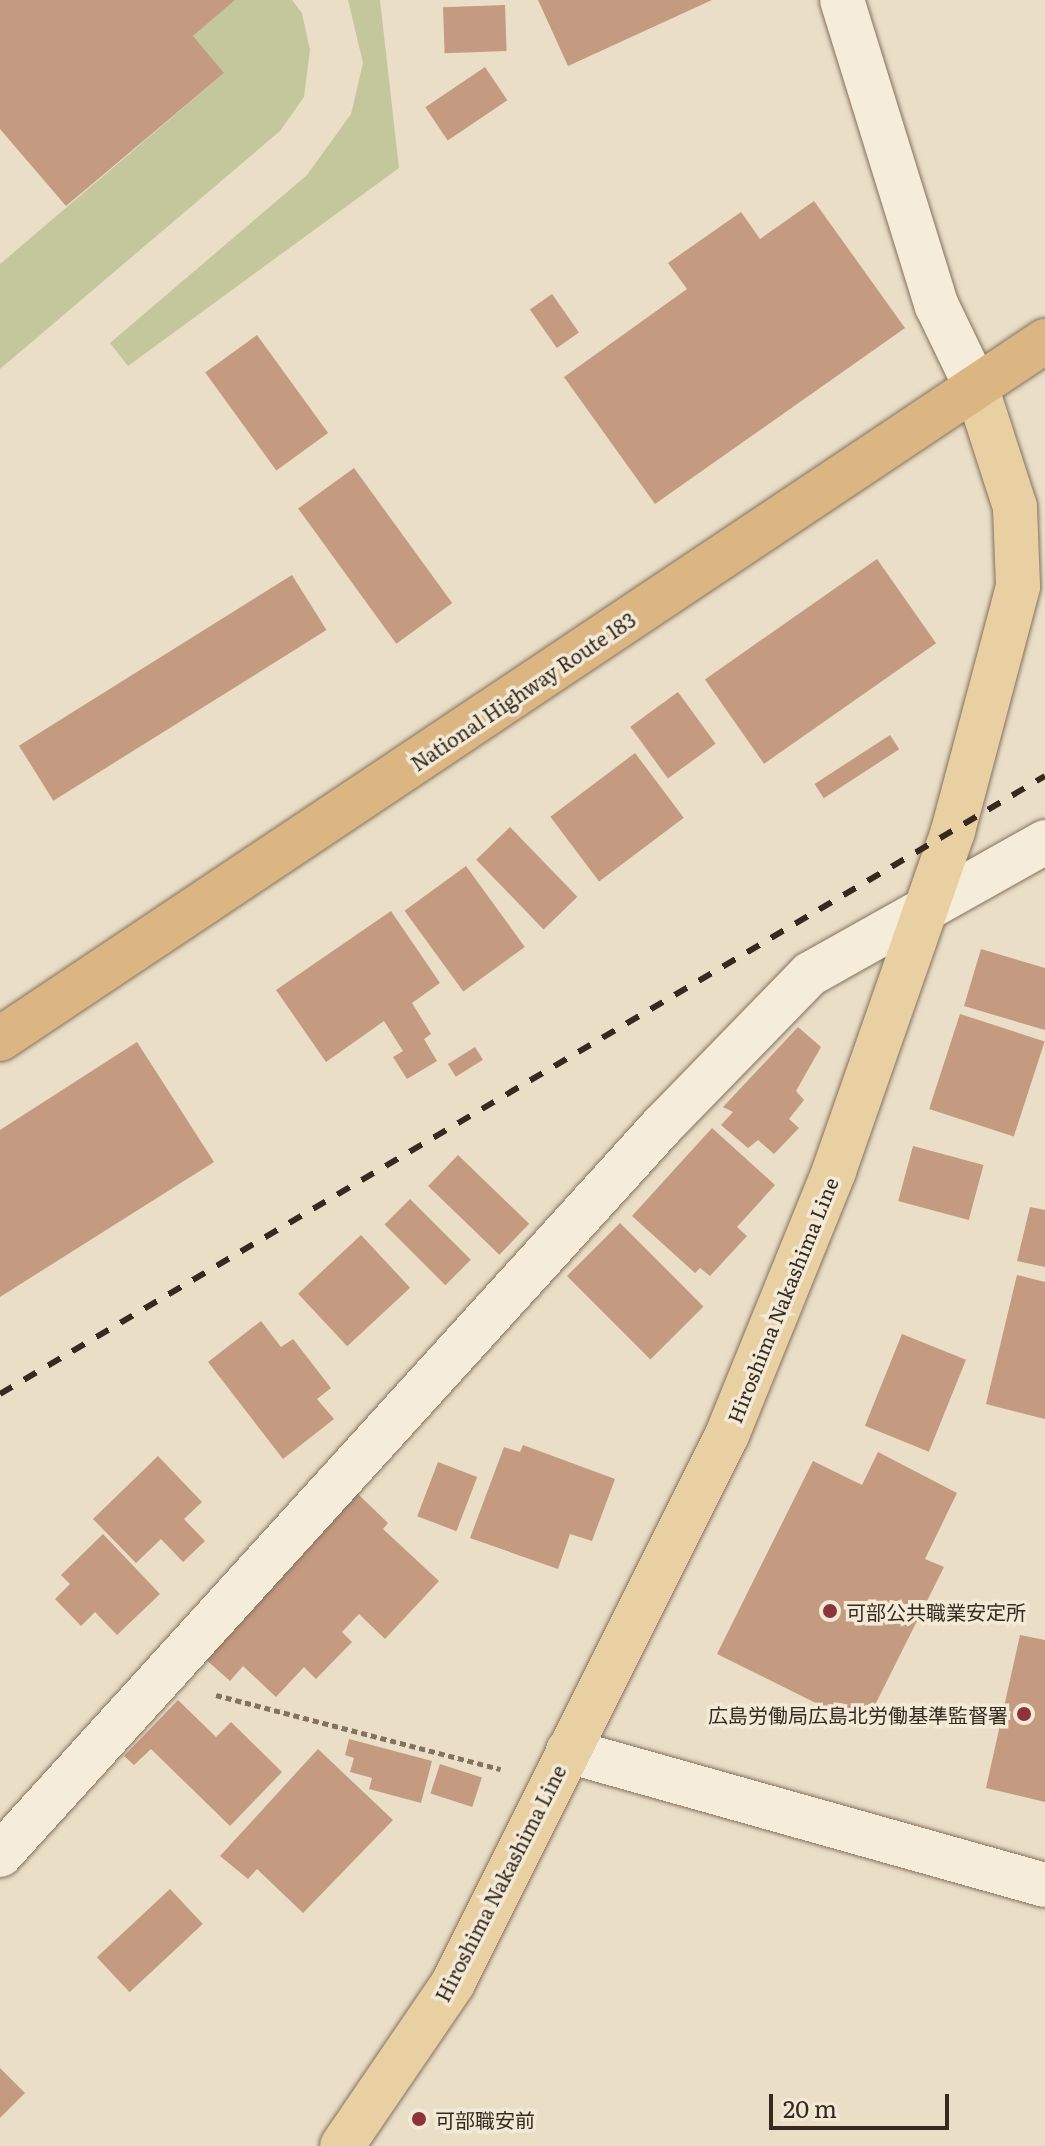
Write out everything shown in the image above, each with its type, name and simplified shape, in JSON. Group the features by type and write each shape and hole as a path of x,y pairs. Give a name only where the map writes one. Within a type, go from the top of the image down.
{"highway":[{"name":"National Highway Route 183","path":"0,1039 1045,341"}],"main road":[{"name":"Hiroshima Nakashima Line","path":"342,2146 453,1983 727,1435 834,1171 953,831 1018,586 1015,507 977,389"}],"street":[{"path":"842,0 937,306 977,389"},
{"path":"0,1855 662,1126 810,974 1045,842"},
{"path":"560,1767 1045,1885"}],"path":[{"path":"157,1680 560,1767"}],"green space":[{"path":"235,0 292,0 302,13 310,50 304,97 280,131 0,369 0,264 223,74 193,36"},
{"path":"348,0 380,0 399,168 128,366 110,343 307,175 351,114 363,63"}],"building":[{"path":"0,0 235,0 193,36 224,73 66,206 0,129"},
{"path":"538,0 712,0 568,66"},
{"path":"505,5 507,51 445,53 443,7"},
{"path":"485,67 507,100 448,140 425,107"},
{"path":"814,201 905,328 655,504 564,377 687,289 668,263 741,212 760,239"},
{"path":"552,294 579,333 557,348 530,309"},
{"path":"257,335 328,433 276,471 205,373"},
{"path":"354,468 452,603 396,644 298,509"},
{"path":"877,559 936,643 764,764 705,679"},
{"path":"292,575 326,630 53,801 19,746"},
{"path":"678,692 716,744 668,778 630,727"},
{"path":"890,735 899,749 824,798 815,784"},
{"path":"635,753 684,818 599,881 550,817"},
{"path":"510,827 577,897 544,929 476,860"},
{"path":"466,866 525,947 463,992 405,911"},
{"path":"391,911 440,983 412,1003 431,1034 424,1039 437,1061 407,1079 393,1057 403,1051 384,1021 326,1062 276,990"},
{"path":"981,949 1045,968 1045,1030 964,1006"},
{"path":"960,1014 1045,1042 1014,1137 929,1109"},
{"path":"798,1027 821,1047 796,1091 804,1100 789,1119 799,1128 774,1154 758,1140 748,1148 721,1125 733,1112 723,1107"},
{"path":"137,1042 214,1162 0,1297 0,1130"},
{"path":"475,1047 483,1060 456,1077 448,1064"},
{"path":"712,1128 775,1185 737,1227 747,1236 710,1276 700,1268 695,1273 632,1216"},
{"path":"913,1146 984,1165 969,1220 898,1201"},
{"path":"458,1155 529,1224 499,1255 428,1186"},
{"path":"410,1199 471,1260 445,1285 385,1224"},
{"path":"1030,1207 1045,1210 1045,1267 1017,1261"},
{"path":"620,1223 703,1306 650,1359 567,1276"},
{"path":"361,1235 410,1288 347,1346 298,1294"},
{"path":"1017,1275 1045,1282 1045,1419 986,1404"},
{"path":"261,1321 281,1347 293,1339 331,1388 317,1399 334,1419 283,1459 208,1362"},
{"path":"902,1334 966,1360 929,1452 865,1426"},
{"path":"523,1445 615,1479 592,1541 570,1534 558,1569 470,1538 504,1447 520,1452"},
{"name":"可部公共職業安定所","path":"878,1452 957,1493 925,1559 944,1567 864,1727 717,1654 813,1461 862,1485"},
{"path":"158,1456 202,1502 184,1519 205,1541 183,1562 161,1539 136,1563 93,1519"},
{"path":"438,1462 477,1477 456,1531 417,1516"},
{"path":"357,1493 388,1523 383,1529 439,1581 385,1639 359,1614 342,1632 352,1642 316,1679 304,1667 276,1697 243,1666 230,1681 203,1657"},
{"path":"103,1534 160,1594 117,1635 95,1612 81,1626 55,1599 70,1584 61,1575"},
{"name":"広島労働局広島北労働基準監督署","path":"1020,1635 1045,1640 1045,1802 986,1788"},
{"path":"178,1700 216,1737 231,1722 282,1772 230,1826 151,1749 134,1765 124,1756"},
{"path":"349,1739 432,1761 421,1803 369,1789 372,1778 350,1772 354,1758 345,1755"},
{"path":"318,1749 393,1820 303,1913 257,1869 248,1879 220,1856"},
{"path":"440,1764 482,1778 472,1807 430,1793"},
{"path":"170,1889 203,1924 130,1992 97,1957"},
{"path":"0,2068 25,2093 0,2118"}],"railway":[{"path":"0,1394 1045,776"}],"place":[{"name":"可部公共職業安定所","path":"830,1611"},
{"name":"広島労働局広島北労働基準監督署","path":"1024,1714"},
{"name":"可部職安前","path":"419,2119"}]}
